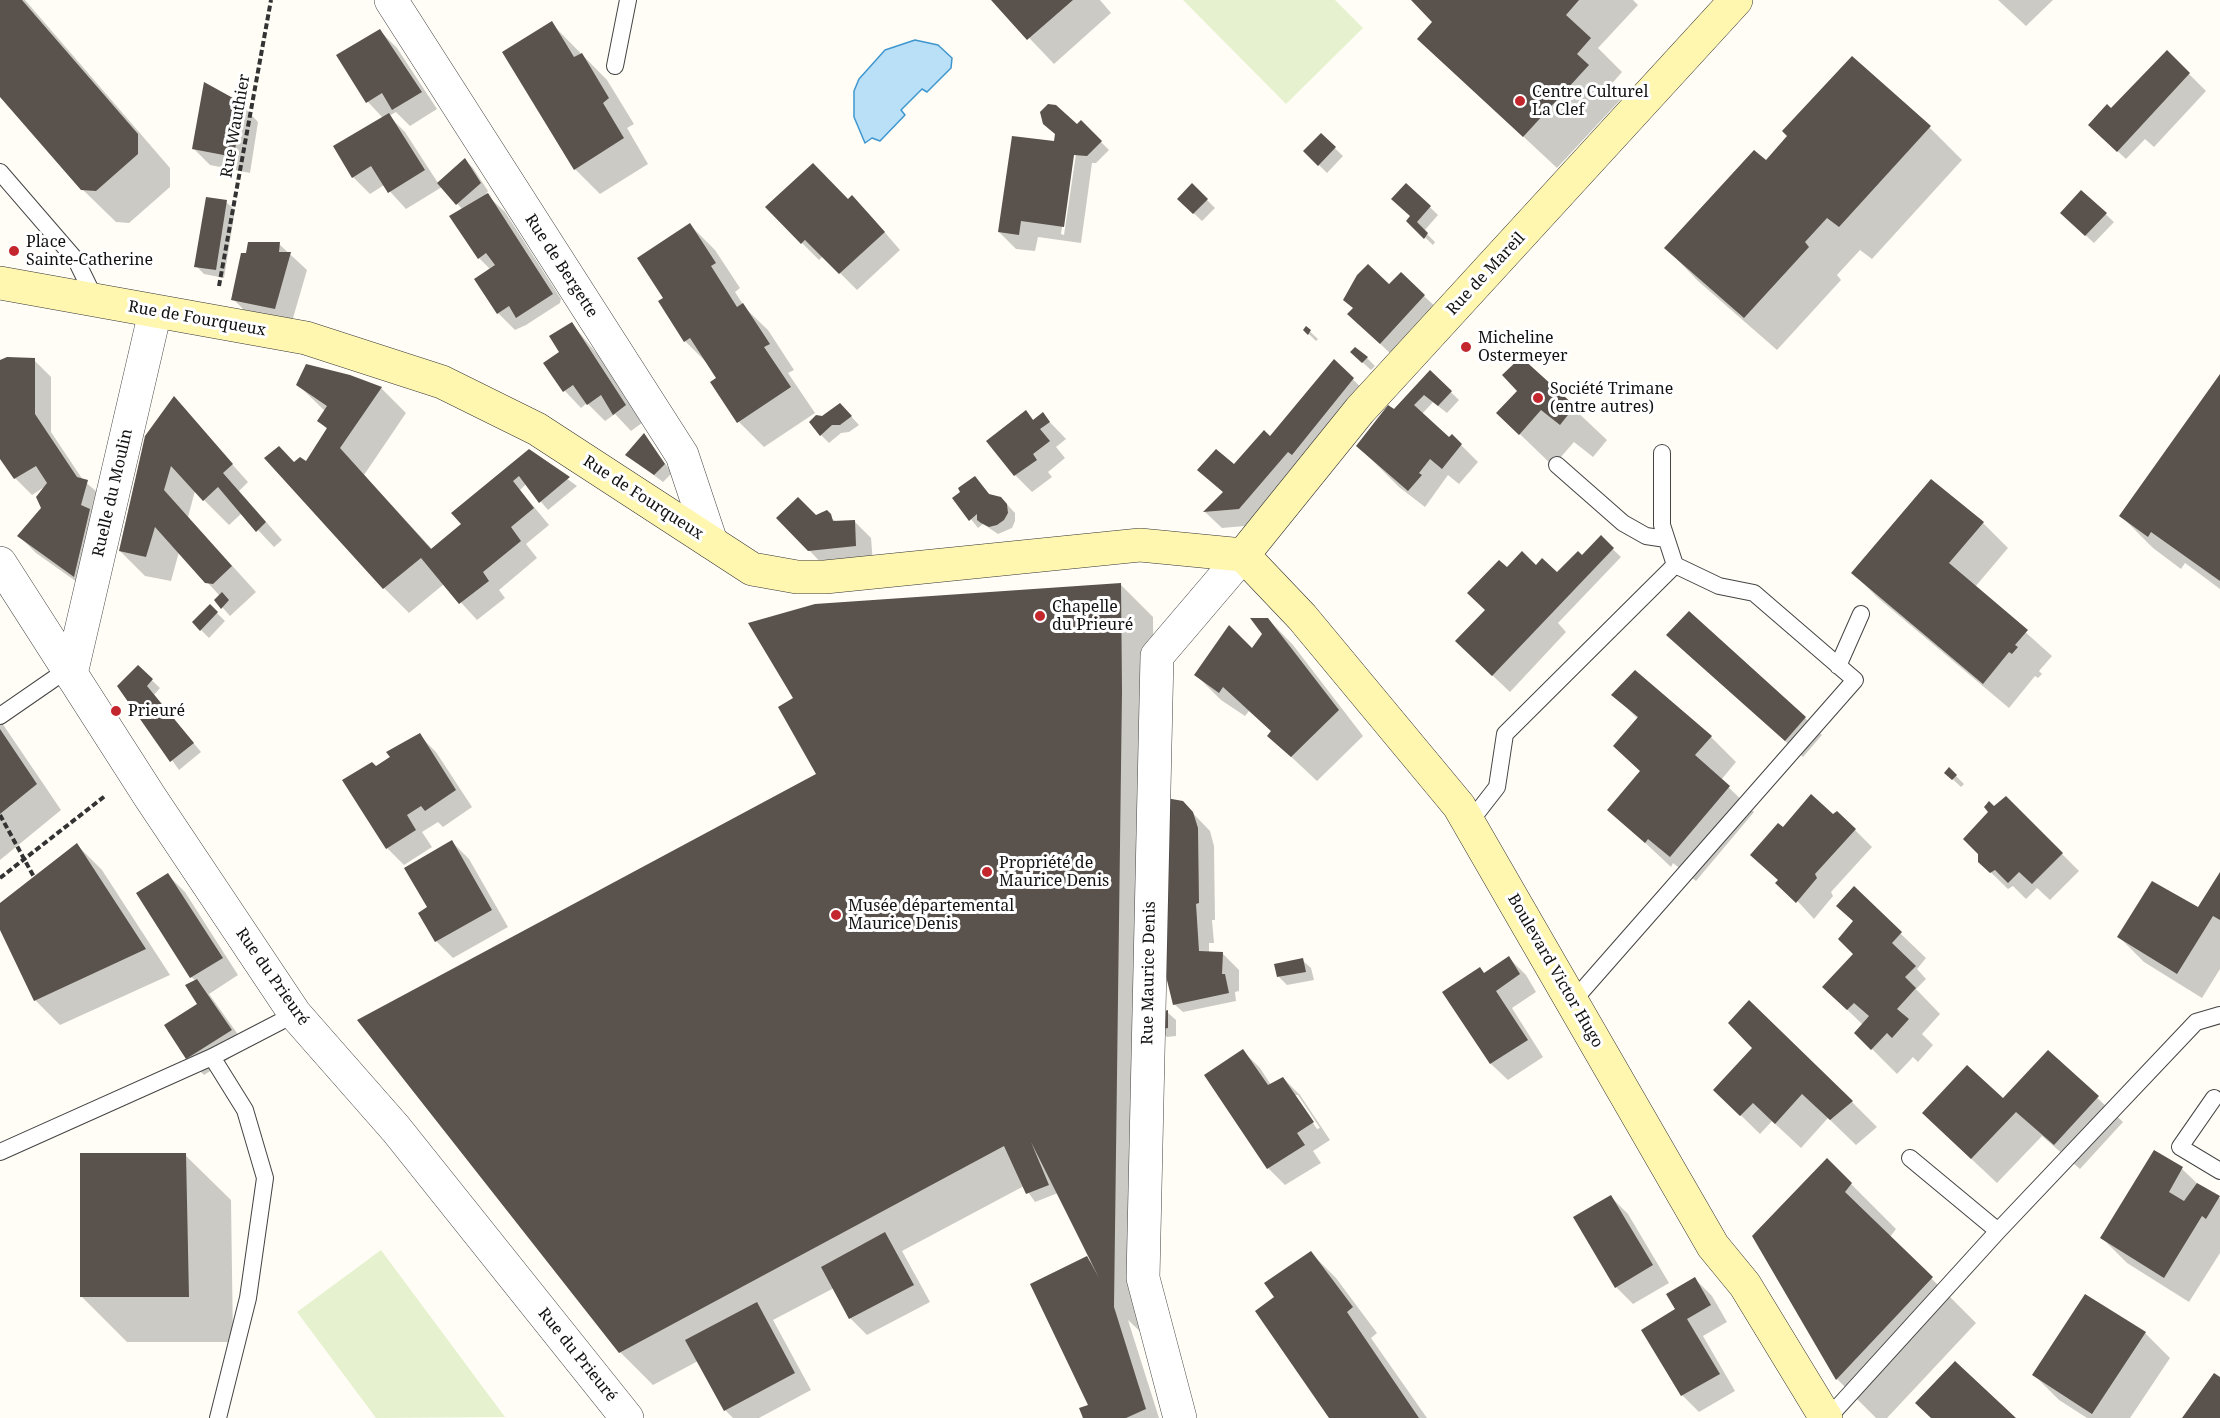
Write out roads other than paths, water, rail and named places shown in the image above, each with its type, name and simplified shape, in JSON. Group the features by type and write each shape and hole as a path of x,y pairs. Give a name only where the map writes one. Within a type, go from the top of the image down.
{"main road":[{"name":"Rue de Mareil","path":"1243,555 1359,410 1736,0"},
{"name":"Rue de Fourqueux","path":"0,283 306,338 442,382 537,429 752,568 797,578 825,578 1140,545 1243,555"},
{"name":"Rue de Fourqueux","path":"0,307 62,294"},
{"name":"Boulevard Victor Hugo","path":"1243,555 1302,617 1459,806 1713,1246 1745,1285 1827,1418"}],"street":[{"name":"Rue de Bergette","path":"391,0 682,455 711,542"},
{"name":"Ruelle du Moulin","path":"70,672 155,312"},
{"name":"Rue Maurice Denis","path":"1180,1418 1143,1278 1157,656 1243,555"},
{"name":"Rue du Prieuré","path":"0,563 135,773 295,1014 396,1129 627,1418"}],"lane":[{"path":"615,66 628,0"},
{"path":"0,172 76,260 96,302"},
{"path":"1573,1001 1855,680 1754,593 1719,586 1675,565 1662,525 1662,453"},
{"path":"1557,465 1623,523 1646,536 1666,539"},
{"path":"1469,823 1497,787 1505,734 1675,565"},
{"path":"1838,666 1861,614"},
{"path":"0,716 70,672"},
{"path":"0,1152 212,1058 295,1014"},
{"path":"1827,1418 1998,1231 2196,1022 2220,1015"},
{"path":"212,1058 245,1110 265,1178 248,1298 218,1418"},
{"path":"2214,1098 2180,1147 2220,1171"},
{"path":"1910,1158 1998,1231"}],"water":[{"path":"915,40 938,45 952,58 951,68 927,92 922,89 901,110 905,115 880,141 872,138 865,143 854,117 854,91 859,79 885,50"}],"place":[{"name":"Centre Culturel La Clef","path":"1520,101"},
{"name":"Place Sainte-Catherine","path":"14,251"},
{"name":"Micheline Ostermeyer","path":"1466,347"},
{"name":"Société Trimane (entre autres)","path":"1538,398"},
{"name":"Chapelle du Prieuré","path":"1040,616"},
{"name":"Prieuré","path":"116,711"},
{"name":"Propriété de Maurice Denis","path":"987,872"},
{"name":"Musée départemental Maurice Denis","path":"836,915"}]}
